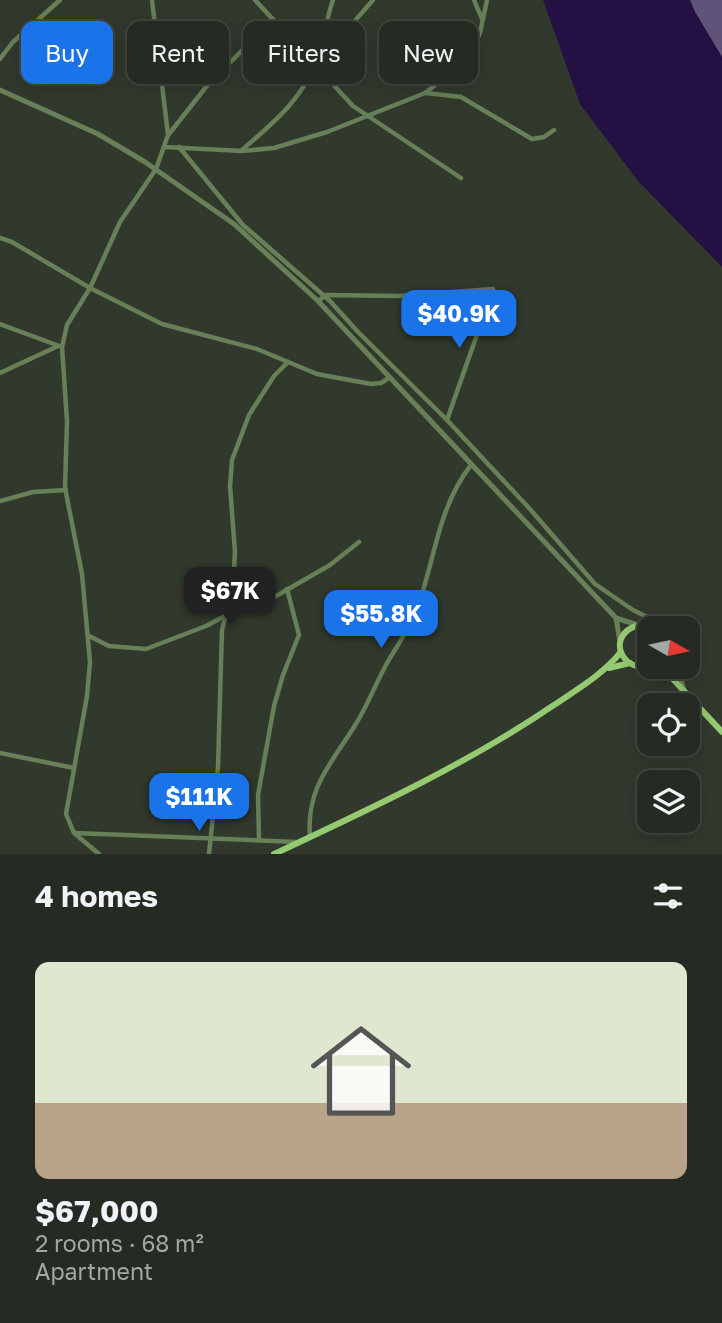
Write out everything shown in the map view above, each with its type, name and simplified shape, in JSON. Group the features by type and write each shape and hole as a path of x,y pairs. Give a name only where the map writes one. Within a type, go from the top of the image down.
{"main road":[{"path":"607,669 621,648 625,632 637,626"},
{"path":"621,648 629,663"},
{"path":"274,854 497,742 607,669 629,663 637,664"},
{"path":"673,679 722,732"}],"street":[{"path":"0,60 16,39 60,0"},
{"path":"99,854 74,833 66,814 90,677 79,555 66,490 67,421 59,347 67,325 90,288 120,222 156,169 165,147 168,135 152,0"},
{"path":"168,135 206,87 273,19 255,0"},
{"path":"328,21 333,0"},
{"path":"355,21 373,0"},
{"path":"474,0 482,20"},
{"path":"165,147 242,151 285,146 425,93 452,72 478,41 487,0"},
{"path":"242,151 289,109 304,84"},
{"path":"334,84 366,116 461,178"},
{"path":"0,90 98,134 156,169 234,224 318,301 615,618 637,625"},
{"path":"425,93 461,97 532,139 544,137 554,130"},
{"path":"178,147 251,233 324,296 447,419 595,584 621,603 647,616"},
{"path":"0,238 162,324 257,349 317,374 359,382 381,383 389,378"},
{"path":"318,301 324,296 399,296 493,289 447,419"},
{"path":"0,324 59,347"},
{"path":"0,373 59,347"},
{"path":"209,854 218,766 221,638 233,587 235,552 230,486 232,460 249,415 274,376 288,362"},
{"path":"310,837 310,804 317,787 360,718 408,629 425,586 443,513 462,476 471,465"},
{"path":"0,501 33,492 66,490"},
{"path":"88,635 109,646 146,649 271,599 330,565 359,542"},
{"path":"259,840 258,795 274,706 299,635 286,589"},
{"path":"615,618 621,648"},
{"path":"681,679 684,691"},
{"path":"0,753 75,768"},
{"path":"74,833 300,842"}],"shaded area":[{"path":"543,0 690,0 722,57 722,267 638,181 580,104"},
{"path":"690,0 722,0 722,57 695,12"}]}
